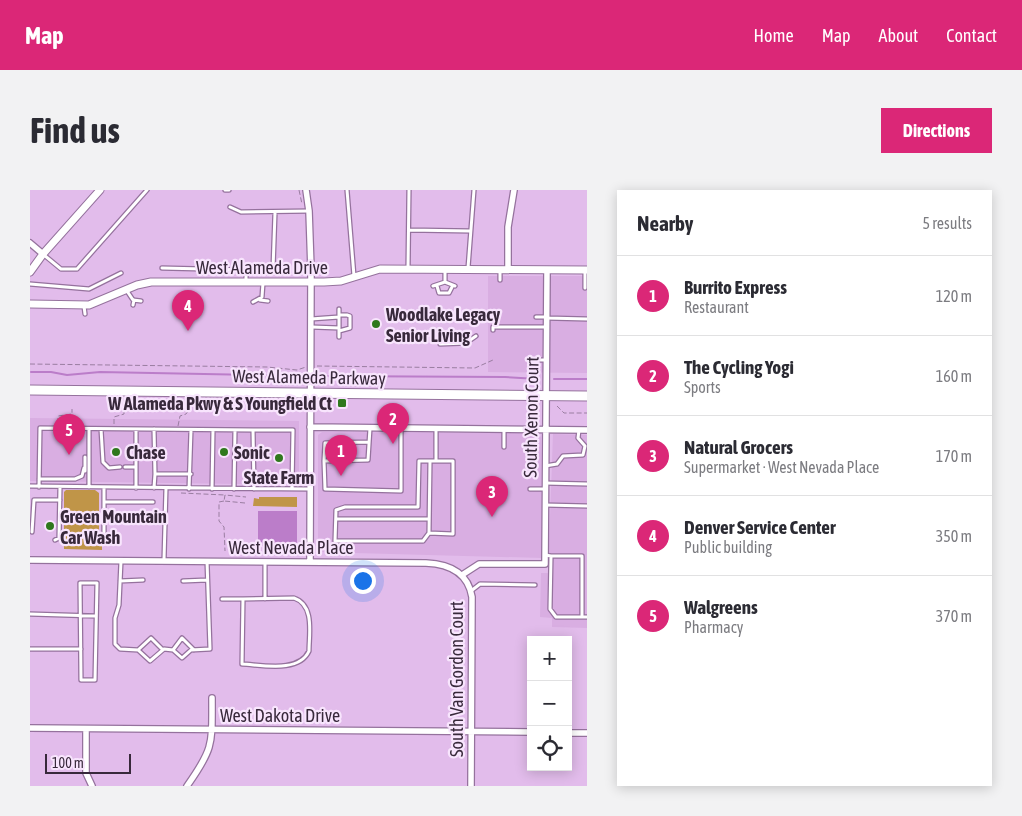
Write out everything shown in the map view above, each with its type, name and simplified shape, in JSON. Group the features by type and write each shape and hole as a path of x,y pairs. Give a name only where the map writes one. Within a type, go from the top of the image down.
{"main road":[{"name":"West Alameda Parkway","path":"30,390 587,396"}],"street":[{"path":"30,272 43,254 100,190"},
{"path":"306,190 309,211 311,283 310,562"},
{"path":"504,269 514,190"},
{"path":"30,243 43,254"},
{"name":"West Alameda Drive","path":"30,304 84,306 151,282 311,283 341,281 380,269 586,270"},
{"name":"South Xenon Court","path":"462,575 480,564 545,564 548,556 545,505 547,270"},
{"path":"310,427 587,430"},
{"name":"West Nevada Place","path":"30,560 437,563 448,566 462,575"},
{"name":"South Van Gordon Court","path":"462,575 471,591 471,786"},
{"path":"187,786 210,751 212,698"},
{"name":"West Dakota Drive","path":"30,728 527,732"},
{"path":"86,728 86,774 92,786"},
{"path":"572,733 587,733"}],"lane":[{"path":"43,254 61,269 77,269 147,190"},
{"path":"347,190 354,276"},
{"path":"408,269 409,190"},
{"path":"468,269 474,190"},
{"path":"230,207 241,212 309,211"},
{"path":"162,268 273,269 274,213"},
{"path":"409,230 470,231"},
{"path":"445,269 445,282"},
{"path":"500,280 504,269"},
{"path":"246,270 246,283"},
{"path":"585,288 586,270"},
{"path":"30,284 89,289 121,273"},
{"path":"445,282 454,286 448,293 439,293 435,286 445,282"},
{"path":"260,300 263,296 263,283"},
{"path":"126,290 134,300 141,301"},
{"path":"132,305 134,300"},
{"path":"253,302 260,300 268,301"},
{"path":"84,306 85,314"},
{"path":"339,309 339,337"},
{"path":"311,319 347,315 350,319 350,328 311,327"},
{"path":"536,317 587,319"},
{"path":"493,330 493,327 547,327"},
{"path":"440,344 466,343 476,336"},
{"path":"534,360 546,360"},
{"path":"324,462 368,460 370,427"},
{"path":"39,487 40,428 58,428 294,430 292,489"},
{"path":"370,442 325,443 325,489 401,491 402,428"},
{"path":"436,428 436,461"},
{"path":"89,429 89,488"},
{"path":"101,429 102,462 109,468 120,467"},
{"path":"136,429 136,488"},
{"path":"154,429 154,488"},
{"path":"504,429 504,447"},
{"path":"189,489 191,430"},
{"path":"212,489 213,430"},
{"path":"234,489 235,430"},
{"path":"253,430 254,489"},
{"path":"545,466 557,464 563,456 583,455 585,446 578,438 579,430"},
{"path":"39,479 75,479 84,473 86,468 84,459 89,455"},
{"path":"429,533 452,534 453,461 430,461 419,461 418,507 345,507 336,510 335,541 423,542 429,533 430,461"},
{"path":"125,467 136,467"},
{"path":"84,468 84,473"},
{"path":"155,474 191,474"},
{"path":"254,476 286,477"},
{"path":"530,489 545,486 587,484"},
{"path":"30,486 310,490"},
{"path":"54,540 59,538 60,487"},
{"path":"104,488 104,540"},
{"path":"164,561 166,488"},
{"path":"32,532 34,500 60,500"},
{"path":"104,502 153,502"},
{"path":"545,505 587,506"},
{"path":"336,519 429,519"},
{"path":"582,617 582,556 548,556 550,609 556,617 582,617 587,617"},
{"path":"121,561 119,605 115,618 115,644 120,649 138,650 150,661 162,650 173,650 182,658 194,650 210,649 206,561"},
{"path":"265,562 265,599"},
{"path":"120,581 143,580"},
{"path":"183,581 207,580"},
{"path":"80,583 97,583 96,616 96,680 81,680 82,616 80,583"},
{"path":"471,591 480,584 535,585"},
{"path":"222,599 243,599 265,599 296,599 308,610 309,651 298,664 242,664 243,599"},
{"path":"582,603 587,603"},
{"path":"30,614 96,616"},
{"path":"138,650 151,638 162,650"},
{"path":"173,650 182,638 194,650"},
{"path":"30,649 81,649"}],"path":[{"path":"30,364 267,367 297,370 311,366 475,368 488,365 493,360"},
{"path":"557,406 564,413 587,413"},
{"path":"114,429 114,417 124,414 124,408"},
{"path":"58,428 58,416 72,414 72,409"},
{"path":"178,430 180,416 186,414 189,410"},
{"path":"179,492 183,494 246,497"},
{"path":"224,502 225,495"},
{"path":"219,497 219,521 224,527 224,551"},
{"path":"219,502 245,503"}],"shaded area":[{"path":"488,276 587,276 587,373 488,372"},
{"path":"30,418 299,421 299,485 30,481"},
{"path":"322,432 536,433 541,437 542,558 318,552 318,435"},
{"path":"553,434 587,435 587,628 552,627 552,618 540,617 541,573 548,573"},
{"path":"66,490 95,490 99,493 99,531 90,531 90,545 102,546 102,550 64,549 64,492"},
{"path":"259,497 297,497 297,507 253,506 254,498 259,499"},
{"path":"258,511 297,511 297,546 258,546"}],"waterway":[{"path":"31,372 51,372 67,375 100,372 303,376"},
{"path":"319,376 505,377 538,379"},
{"path":"554,379 587,379"}],"place":[{"name":"Woodlake Legacy Senior Living","path":"376,324"},
{"name":"Denver Service Center","path":"188,331"},
{"name":"W Alameda Pkwy & S Youngfield Ct","path":"342,403"},
{"name":"The Cycling Yogi","path":"393,444"},
{"name":"Chase","path":"116,452"},
{"name":"Sonic","path":"224,452"},
{"name":"Walgreens","path":"69,455"},
{"name":"State Farm","path":"279,458"},
{"name":"Burrito Express","path":"341,476"},
{"name":"Natural Grocers","path":"492,517"},
{"name":"Green Mountain Car Wash","path":"50,526"}]}
